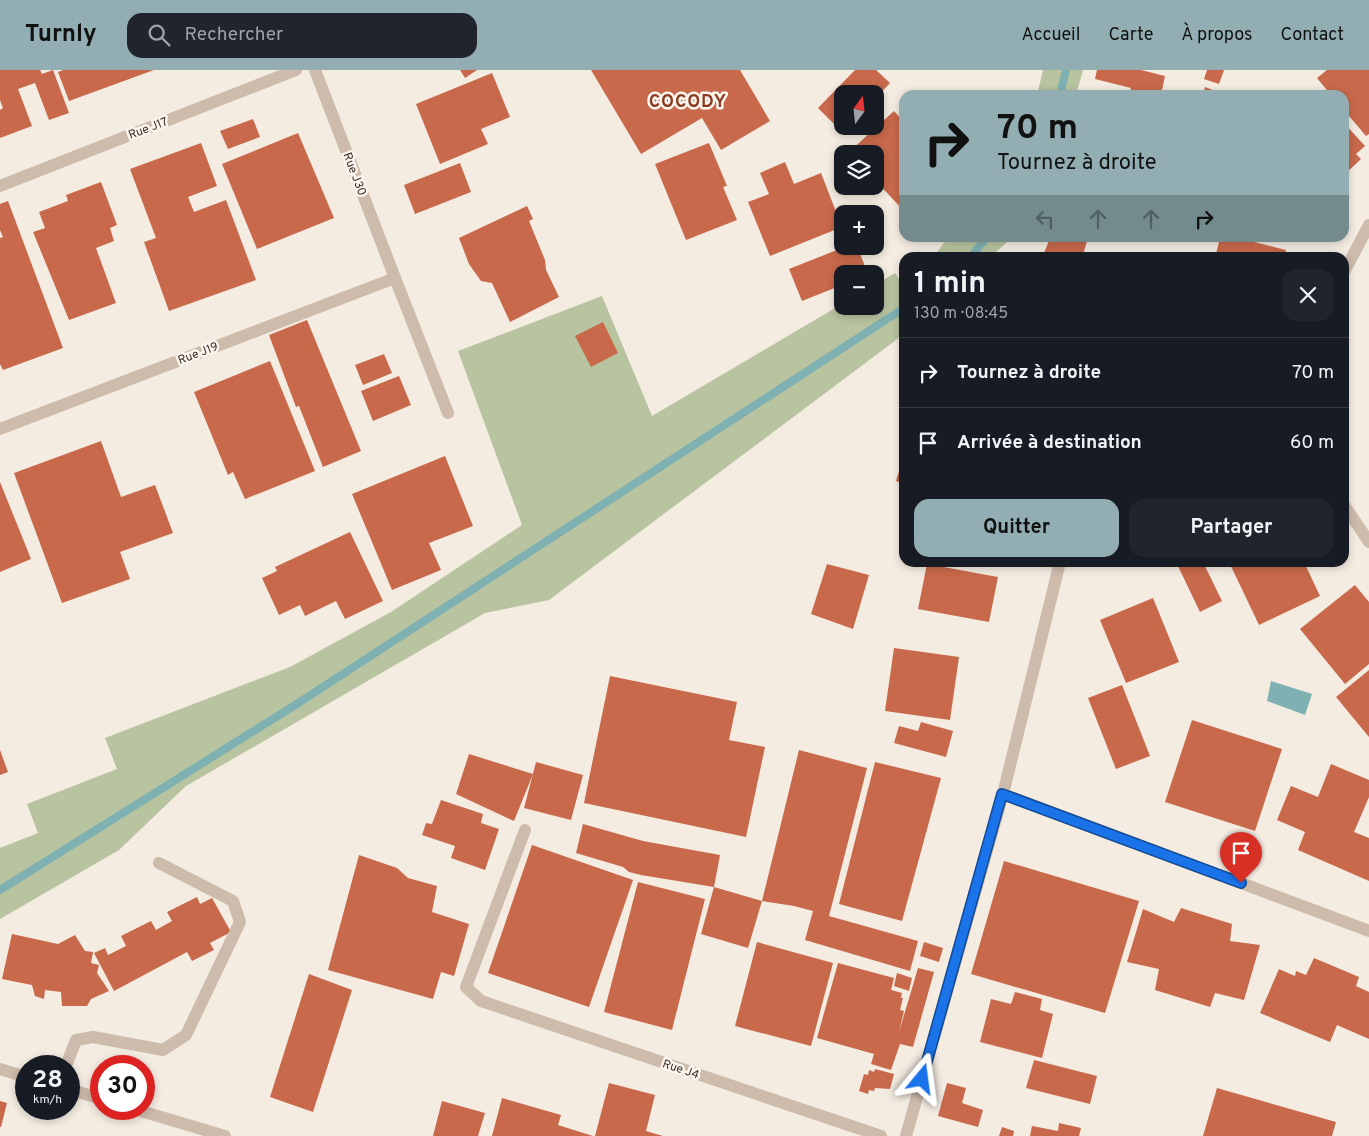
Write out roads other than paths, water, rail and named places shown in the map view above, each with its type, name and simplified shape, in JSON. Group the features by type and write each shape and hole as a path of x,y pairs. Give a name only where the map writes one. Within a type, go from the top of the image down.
{"street":[{"name":"Rue J17","path":"0,186 296,70"},
{"name":"Rue J30","path":"315,70 448,413"},
{"path":"1349,263 1369,225"},
{"name":"Rue J19","path":"0,429 396,278"},
{"path":"1349,512 1369,542"},
{"path":"906,1136 1002,794 1059,567"},
{"path":"1002,794 1369,931"},
{"name":"Rue J4","path":"525,830 466,987 481,1002 881,1136"},
{"path":"70,1055 76,1040 93,1038 164,1050 186,1035 240,922 233,901 159,864"},
{"path":"0,1069 15,1073"},
{"path":"155,1115 224,1136"}],"water":[{"path":"1271,681 1312,694 1305,715 1267,701"}],"waterway":[{"path":"1061,90 1066,70"},
{"path":"975,252 983,242"},
{"path":"0,890 300,702 899,311"}],"district":[{"name":"COCODY","path":"688,101"}]}
